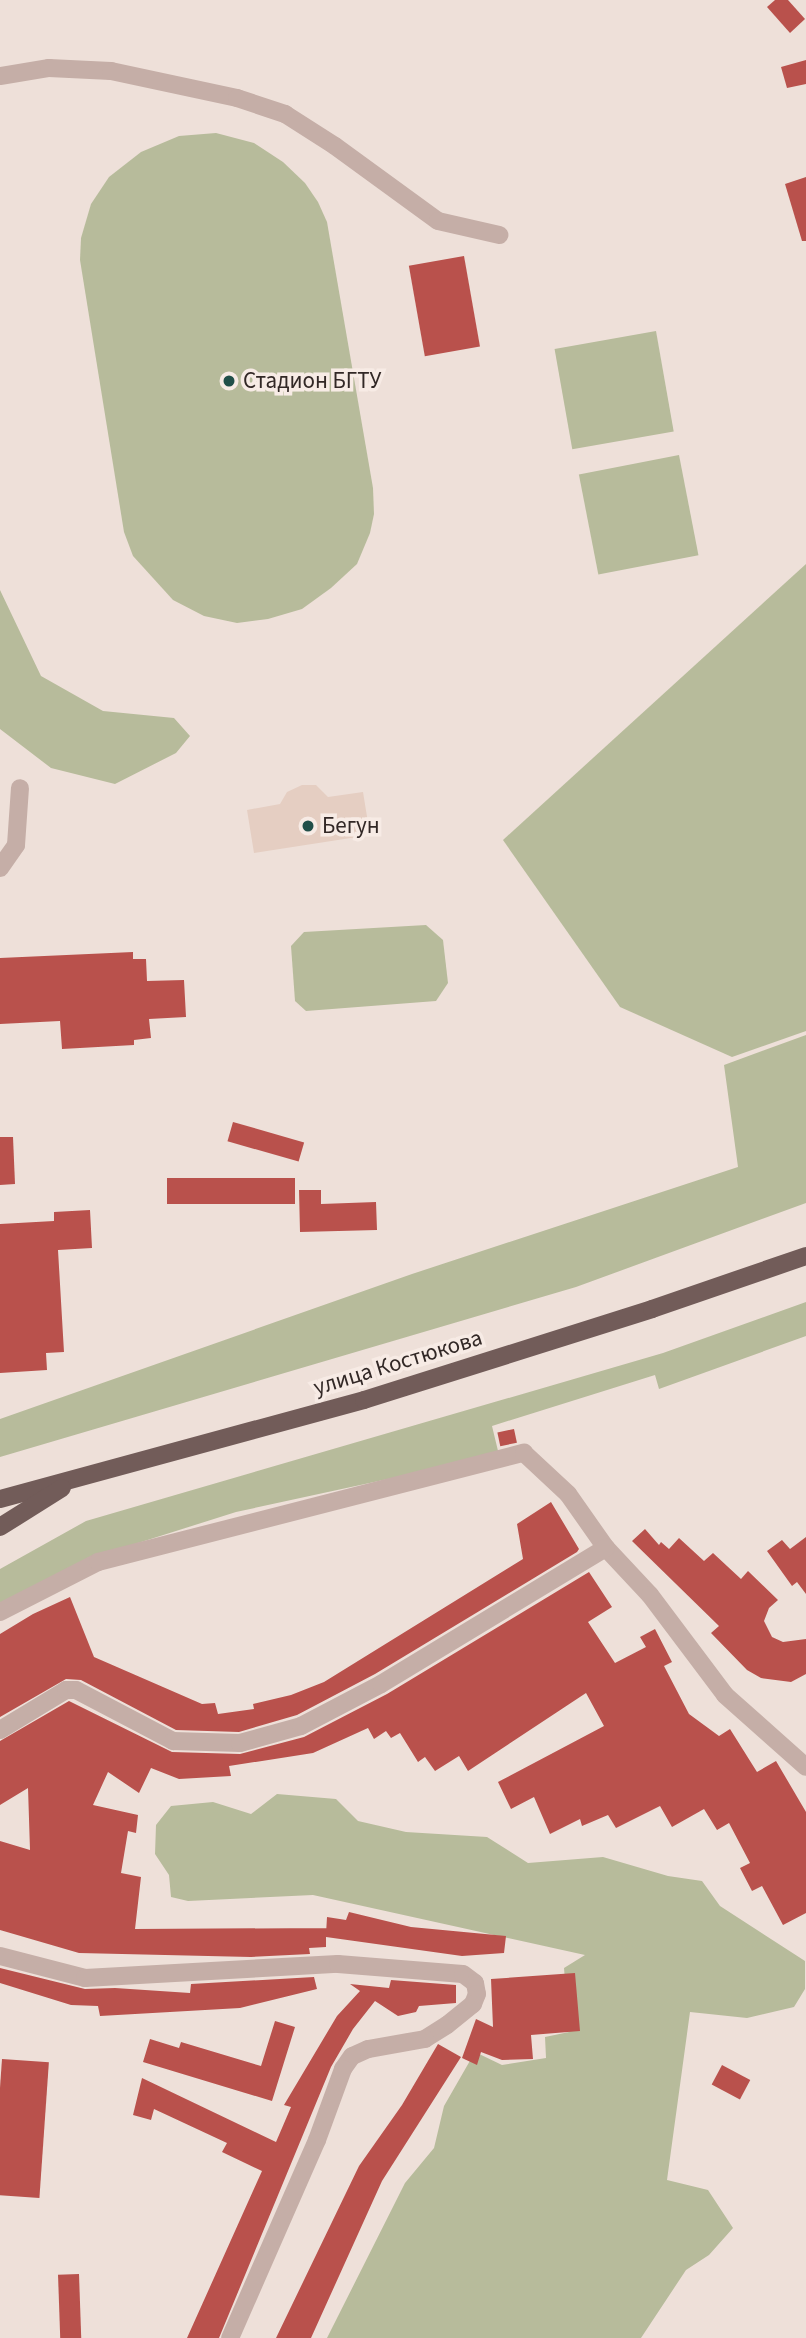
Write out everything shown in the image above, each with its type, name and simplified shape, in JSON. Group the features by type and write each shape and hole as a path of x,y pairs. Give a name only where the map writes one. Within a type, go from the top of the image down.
{"main road":[{"name":"улица Костюкова","path":"0,1499 364,1400 652,1309 806,1256"},
{"path":"0,1527 78,1479"}],"lane":[{"path":"0,76 49,68 111,71 237,98 285,114 335,146 438,221 499,235"},
{"path":"0,867 16,845 20,788"},
{"path":"0,1612 98,1562 524,1452 568,1494 606,1548 650,1595 724,1695 806,1767"},
{"path":"0,1730 66,1690 76,1690 173,1741 240,1742 301,1726 381,1684 606,1548"},
{"path":"0,1956 85,1978 338,1964 463,1973 475,1983 477,1994 473,2004 447,2025 425,2039 368,2049 352,2056 343,2069 317,2140 230,2338"}],"green space":[{"name":"Стадион БГТУ","path":"216,133 254,143 283,162 305,183 327,222 373,488 374,514 370,533 357,564 331,588 302,609 268,619 237,623 204,616 173,600 133,556 124,532 80,260 81,238 91,204 109,177 141,152 179,136"},
{"path":"656,331 674,431 572,449 555,349"},
{"path":"679,455 698,555 598,575 579,474"},
{"path":"806,564 806,1031 732,1057 620,1007 503,840"},
{"path":"0,590 41,676 103,711 174,718 190,736 176,753 115,784 51,768 0,729"},
{"path":"426,925 443,940 448,983 436,1001 306,1011 295,1001 291,946 304,932"},
{"path":"806,1035 806,1203 576,1287 0,1457 0,1419 412,1274 738,1167 724,1065"},
{"path":"806,1302 806,1336 659,1389 655,1375 492,1426 499,1455 236,1512 97,1556 0,1605 0,1569 86,1521 663,1353"},
{"path":"277,1794 336,1799 358,1821 406,1832 487,1837 528,1863 603,1857 668,1876 702,1881 720,1906 805,1961 805,1989 794,2007 747,2018 690,2012 667,2180 708,2190 733,2228 709,2255 686,2270 641,2338 327,2338 405,2183 434,2148 444,2106 475,2052 502,2065 546,2058 545,2037 569,2032 564,1968 585,1955 313,1895 188,1901 171,1897 169,1875 155,1854 156,1825 171,1806 213,1802 251,1814"}],"shaded area":[{"path":"302,785 316,785 328,797 363,792 370,835 254,853 247,810 280,804 287,792"}],"building":[{"path":"775,0 788,0 805,19 790,33 767,7"},
{"path":"806,60 806,84 787,88 781,67"},
{"path":"806,177 806,241 802,241 785,184"},
{"path":"464,256 480,347 425,356 409,266"},
{"path":"133,952 133,959 146,959 147,981 184,980 186,1017 149,1019 151,1038 134,1040 134,1045 62,1049 60,1021 0,1024 0,958"},
{"path":"233,1122 304,1142 299,1162 227,1141"},
{"path":"0,1137 13,1137 15,1184 0,1185"},
{"path":"167,1178 295,1178 295,1204 167,1204"},
{"path":"299,1190 321,1190 321,1204 376,1202 377,1230 300,1232"},
{"path":"90,1210 92,1248 58,1250 64,1352 46,1353 47,1370 0,1373 0,1224 54,1221 54,1212"},
{"path":"514,1429 517,1443 500,1446 497,1433"},
{"path":"551,1502 579,1549 577,1552 375,1674 297,1715 239,1732 176,1730 81,1680 66,1679 0,1717 0,1634 33,1614 70,1597 94,1657 202,1704 215,1703 218,1714 254,1709 253,1704 291,1695 324,1682 523,1559 517,1524"},
{"path":"645,1529 659,1545 661,1542 669,1549 679,1538 704,1561 713,1553 741,1579 748,1571 778,1600 769,1608 764,1621 772,1637 783,1642 806,1639 806,1674 791,1682 761,1678 747,1670 711,1633 719,1626 632,1541"},
{"path":"806,1537 806,1594 797,1582 792,1586 767,1551 782,1540 790,1549"},
{"path":"589,1572 612,1607 588,1622 615,1663 646,1647 640,1637 655,1629 672,1662 664,1666 689,1714 719,1736 730,1729 757,1772 776,1761 806,1812 806,1913 783,1925 762,1886 752,1891 740,1868 750,1863 729,1823 717,1830 704,1809 672,1827 660,1806 616,1828 608,1815 582,1826 580,1819 550,1834 534,1797 511,1809 498,1782 604,1726 586,1693 468,1771 459,1756 435,1771 425,1757 418,1762 400,1733 391,1738 386,1731 374,1739 368,1728 313,1753 229,1766 231,1776 179,1779 151,1768 139,1793 108,1772 93,1805 138,1815 136,1833 128,1831 121,1873 141,1877 135,1929 326,1928 327,1917 346,1920 349,1912 411,1927 506,1936 504,1953 462,1956 326,1937 326,1947 309,1948 310,1954 251,1957 79,1953 0,1930 0,1841 30,1850 28,1788 0,1805 0,1741 69,1701 172,1752 240,1754 304,1737 387,1694"},
{"path":"0,1968 85,1989 115,1988 190,1993 191,1984 314,1977 317,1989 240,2008 100,2016 98,2006 71,2005 0,1983"},
{"path":"575,1973 580,2031 531,2035 533,2059 502,2060 481,2052 477,2065 462,2058 476,2019 493,2027 491,1979"},
{"path":"391,1980 456,1985 456,2003 419,2006 416,2012 398,2016 375,2001 353,2029 331,2067 219,2338 187,2338 262,2171 222,2152 227,2143 154,2109 151,2120 133,2115 142,2078 276,2142 291,2107 284,2105 337,2016 360,1991 350,1984 389,1988"},
{"path":"275,2021 295,2027 272,2101 143,2062 150,2039 179,2048 181,2042 261,2066"},
{"path":"438,2044 461,2057 382,2181 311,2338 276,2338 359,2166 402,2105"},
{"path":"2,2059 49,2062 39,2198 0,2195"},
{"path":"722,2065 750,2080 740,2099 712,2084"},
{"path":"79,2274 81,2338 60,2338 58,2275"}],"place":[{"name":"Стадион БГТУ","path":"229,381"},
{"name":"Бегун","path":"308,826"}]}
